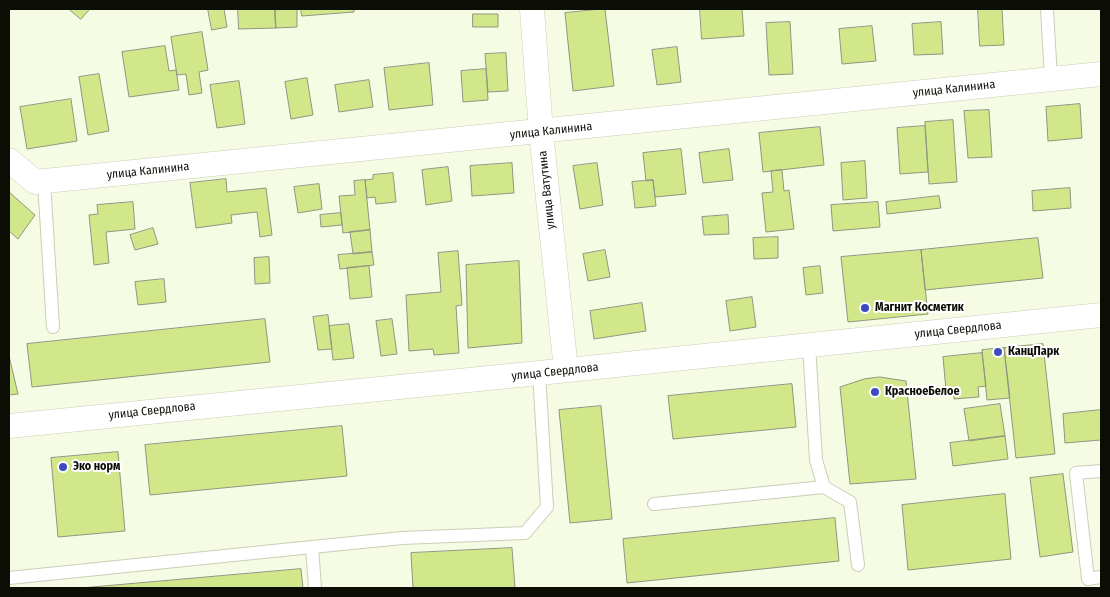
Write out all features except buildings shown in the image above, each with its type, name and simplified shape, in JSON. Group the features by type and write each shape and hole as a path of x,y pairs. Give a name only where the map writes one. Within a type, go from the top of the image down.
{"street":[{"name":"улица Ватутина","path":"532,9 541,132 566,370"},
{"name":"улица Калинина","path":"44,182 1101,74"},
{"path":"9,160 35,182 44,182"},
{"name":"улица Свердлова","path":"9,426 1101,315"}],"lane":[{"path":"1046,9 1051,79"},
{"path":"44,182 53,327"},
{"path":"809,345 816,460 824,487"},
{"path":"9,578 402,538 525,533 547,507 539,373"},
{"path":"1101,471 1076,473 1088,579 1101,578"},
{"path":"654,504 824,487 850,502 858,565"},
{"path":"312,548 315,588"}],"place":[{"name":"Магнит Косметик","path":"865,308"},
{"name":"КанцПарк","path":"998,352"},
{"name":"КрасноеБелое","path":"875,392"},
{"name":"Эко норм","path":"63,467"}]}
